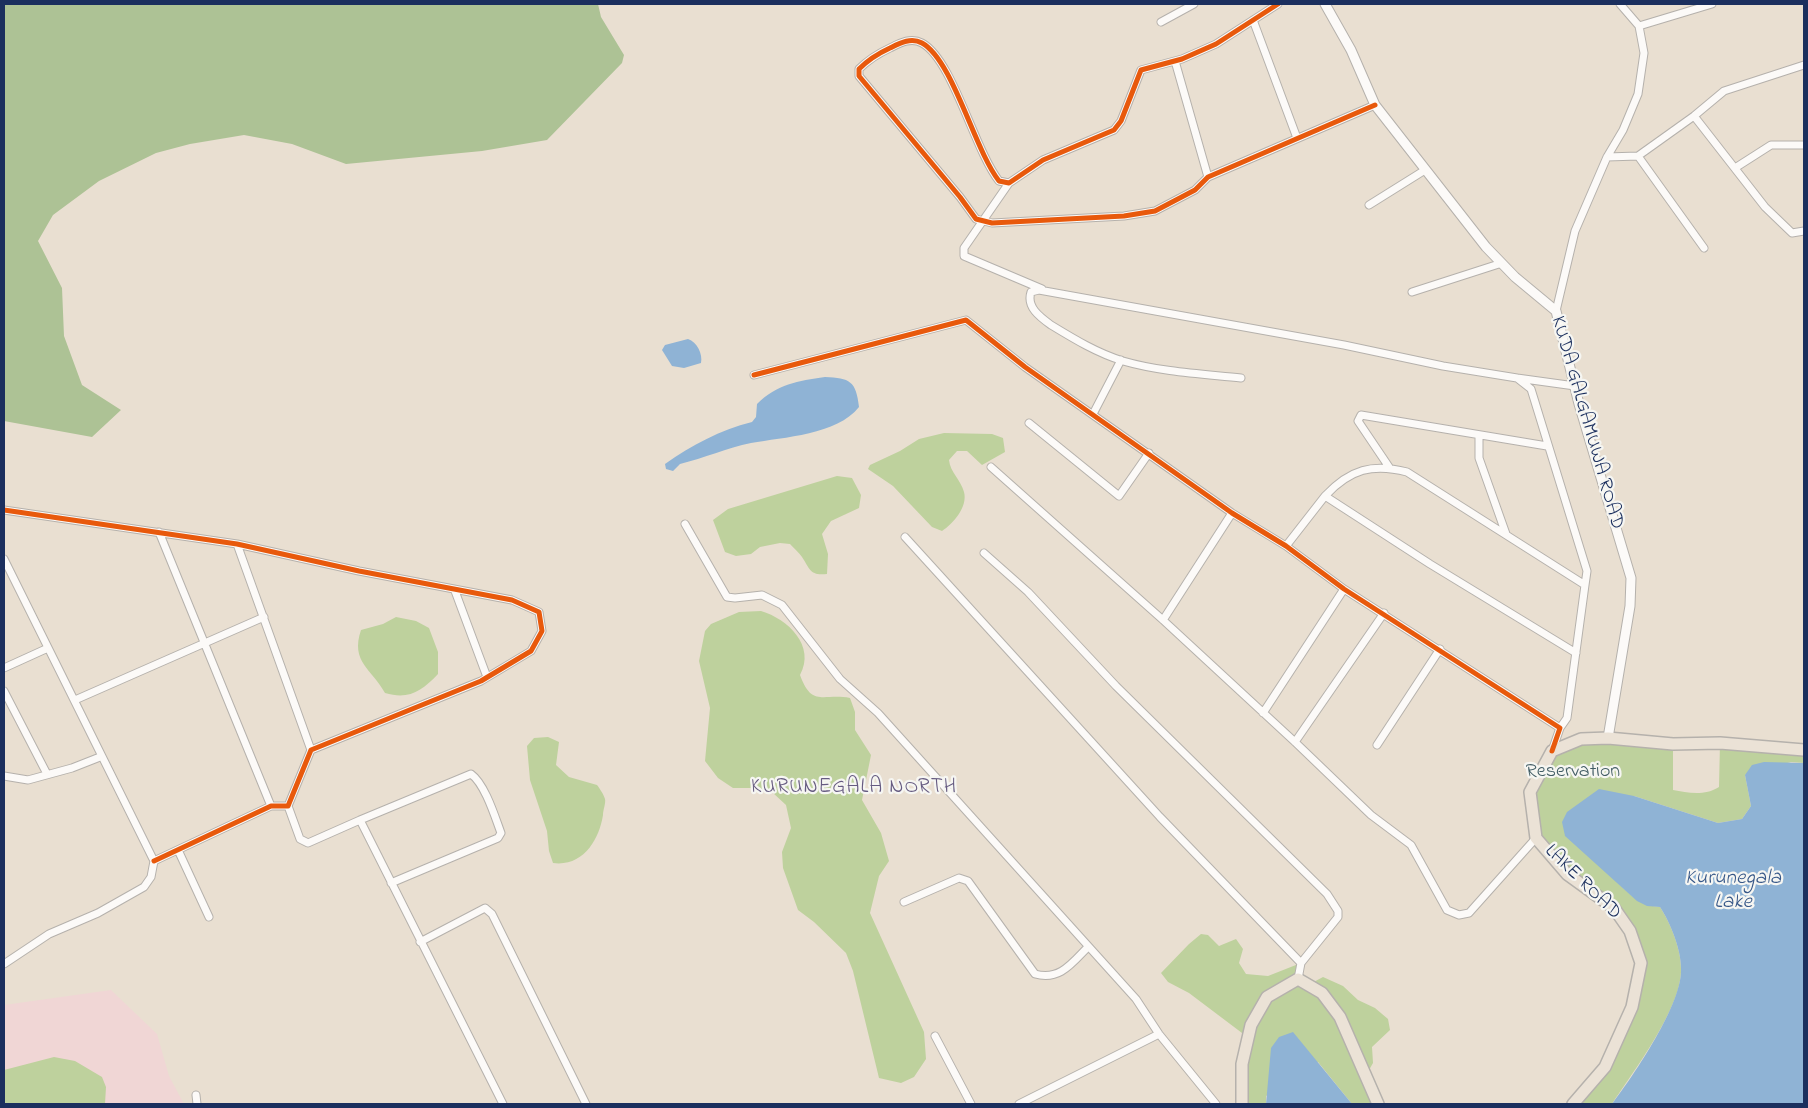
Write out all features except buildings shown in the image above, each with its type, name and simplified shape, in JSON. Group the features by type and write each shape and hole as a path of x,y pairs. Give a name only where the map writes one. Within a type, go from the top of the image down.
{"main road":[{"path":"1552,751 1581,739 1608,738 1672,744 1720,742 1804,750"},
{"name":"LAKE ROAD","path":"1552,751 1530,792 1536,838 1567,874 1614,908 1630,931 1641,963 1632,1007 1605,1068 1573,1104"},
{"path":"1242,1104 1242,1064 1251,1025 1267,997 1298,979 1322,993 1340,1017 1378,1104"}],"street":[{"path":"1161,22 1194,4"},
{"path":"1048,291 964,256 964,248 1009,182 1042,160 1114,130 1121,121 1141,70 1176,61 1216,44 1278,4"},
{"name":"KUDA GALGAMUWA ROAD","path":"1325,4 1351,50 1374,105 1486,247 1556,311 1575,386 1631,578 1630,606 1608,738"},
{"path":"1556,311 1575,231 1607,157 1623,130 1638,94 1644,53 1639,26 1620,4"},
{"path":"1639,26 1712,4"},
{"path":"1253,20 1297,138"},
{"path":"1009,182 999,181 991,170 972,133 950,78 931,50 920,42 904,41 870,57 859,69 859,76 960,197 976,219 982,222 1016,223 1124,216 1155,211 1195,190 1208,177 1374,105"},
{"path":"1176,61 1208,177"},
{"path":"1607,157 1638,156 1694,116 1724,91 1804,66"},
{"path":"1694,116 1765,207 1792,233 1804,232"},
{"path":"1734,168 1771,145 1804,145"},
{"path":"1638,156 1704,248"},
{"path":"1369,205 1425,170"},
{"path":"1412,292 1502,263"},
{"path":"1241,378 1121,360 1079,342 1041,318 1032,308 1029,298 1031,292 1039,290 1048,291 1443,366 1517,378 1531,388 1588,571 1584,585 1567,718 1560,728 1552,751"},
{"path":"754,375 963,319 1025,367 1232,513 1286,546 1344,589 1560,728"},
{"path":"1093,414 1121,360"},
{"path":"1510,377 1575,386"},
{"path":"1388,467 1358,421 1361,415 1548,446"},
{"path":"1029,423 1119,496 1149,454"},
{"path":"1479,434 1479,458 1506,534"},
{"path":"991,467 1163,620 1371,815 1411,845 1447,910 1459,915 1469,913 1536,838"},
{"path":"1286,546 1334,486 1358,472 1373,467 1388,467 1407,472 1584,585"},
{"path":"1325,496 1430,564 1576,653"},
{"path":"4,510 237,544 455,591 512,600 539,612 542,631 531,651 486,677 311,750"},
{"path":"1163,620 1232,513"},
{"path":"685,524 727,597 735,598 762,594 782,605 840,679 878,713 1136,998 1160,1034 1216,1104"},
{"path":"159,532 271,806"},
{"path":"906,537 1160,818 1301,963"},
{"path":"237,544 311,750 288,806 300,839 308,843 471,774 476,778 492,808 501,833 498,838 391,883"},
{"path":"984,553 1028,592 1116,686 1326,894 1338,911 1338,917 1301,963 1298,979"},
{"path":"4,559 75,700 100,757 154,861 151,877 144,887 98,913 49,934 4,964"},
{"path":"1263,713 1344,589"},
{"path":"455,591 486,677"},
{"path":"1295,742 1384,613"},
{"path":"75,700 264,617"},
{"path":"4,668 48,648"},
{"path":"1377,745 1440,649"},
{"path":"4,691 47,774"},
{"path":"4,776 28,780 100,757"},
{"path":"154,861 271,806 288,806"},
{"path":"360,820 503,1104"},
{"path":"178,850 209,917"},
{"path":"904,902 959,878 968,881 1035,974 1046,977 1063,971 1088,946"},
{"path":"420,942 485,908 492,914 586,1104"},
{"path":"1019,1104 1160,1034"},
{"path":"935,1036 971,1104"},
{"path":"196,1095 197,1104"}],"shaded area":[{"path":"111,990 157,1034 169,1076 184,1104 4,1104 4,1005"}],"green space":[{"path":"4,4 598,4 601,17 624,55 622,63 547,140 482,151 346,164 292,144 244,135 190,144 156,153 99,181 53,215 38,241 62,288 64,336 82,385 121,410 92,437 4,421"},
{"path":"944,433 992,434 1003,438 1005,452 982,465 967,451 957,451 949,460 951,468 963,488 965,498 959,514 942,531 932,527 893,486 868,469 870,465 900,451 919,439"},
{"path":"837,476 852,478 861,495 859,508 831,521 822,534 828,554 827,574 817,574 811,571 801,555 790,544 780,543 760,547 751,554 736,556 725,552 713,520 728,509"},
{"path":"761,611 781,620 797,635 802,644 804,654 804,664 800,675 809,692 819,697 850,698 855,712 855,730 871,755 862,800 881,833 889,861 879,876 870,913 924,1032 926,1059 914,1077 901,1083 879,1078 853,971 846,953 814,922 798,910 783,868 782,852 791,828 786,805 772,792 755,788 733,788 718,778 705,761 710,708 699,661 705,631 711,624 739,612"},
{"path":"396,617 416,621 429,628 438,652 438,674 421,689 408,695 385,693 360,658 358,650 361,630 383,624"},
{"path":"548,737 559,742 556,765 569,777 597,785 605,799 598,834 588,850 573,861 564,863 553,863 549,851 547,831 530,780 527,746 534,738"},
{"name":"Reservation","path":"1581,739 1673,744 1673,790 1690,793 1708,792 1719,787 1720,743 1804,750 1804,763 1791,762 1745,775 1751,806 1742,819 1718,823 1634,796 1613,878 1639,901 1660,907 1668,920 1674,936 1681,968 1674,1001 1666,1019 1644,1057 1612,1104 1573,1104 1605,1067 1632,1007 1641,963 1614,908 1567,874 1536,838 1530,792 1552,751"},
{"path":"1201,934 1208,935 1219,946 1236,939 1243,949 1239,963 1246,974 1268,976 1301,963 1299,979 1310,984 1323,977 1343,986 1358,1000 1375,1008 1388,1019 1390,1030 1372,1047 1373,1063 1365,1077 1378,1104 1352,1104 1318,1062 1266,1096 1266,1104 1242,1104 1246,1036 1189,993 1168,982 1161,973"},
{"path":"54,1057 75,1061 102,1077 106,1087 105,1104 4,1104 4,1070"}],"water":[{"path":"688,339 699,349 701,363 684,368 672,366 662,350 665,345"},
{"path":"825,377 846,380 854,386 858,398 859,407 837,424 809,433 733,448 680,464 673,471 666,469 665,464 696,444 729,429 752,422 756,417 757,404 772,392 788,384"},
{"name":"Kurunegala Lake","path":"1764,762 1804,763 1804,1104 1612,1104 1644,1057 1666,1019 1680,983 1681,961 1668,920 1660,907 1647,906 1637,901 1565,836 1562,822 1567,812 1599,789 1634,796 1718,823 1742,819 1751,806 1745,775 1752,765"},
{"path":"1293,1032 1352,1104 1266,1104 1271,1048 1279,1037"}],"cycle path":[{"path":"1278,4 1216,44 1182,59 1141,70 1121,121 1114,130 1043,160 1009,183 999,181 990,167 944,67 933,52 922,43 906,41 881,52 859,69 859,76 960,197 976,219 992,223 1124,216 1155,211 1195,190 1208,177 1375,105"},
{"path":"754,375 966,320 1025,367 1232,513 1286,546 1344,589 1560,728 1552,751"},
{"path":"4,510 237,544 359,571 512,600 539,612 542,631 531,651 481,681 311,750 288,806 271,806 154,861"}],"district":[{"name":"KURUNEGALA NORTH","path":"854,789"}]}
